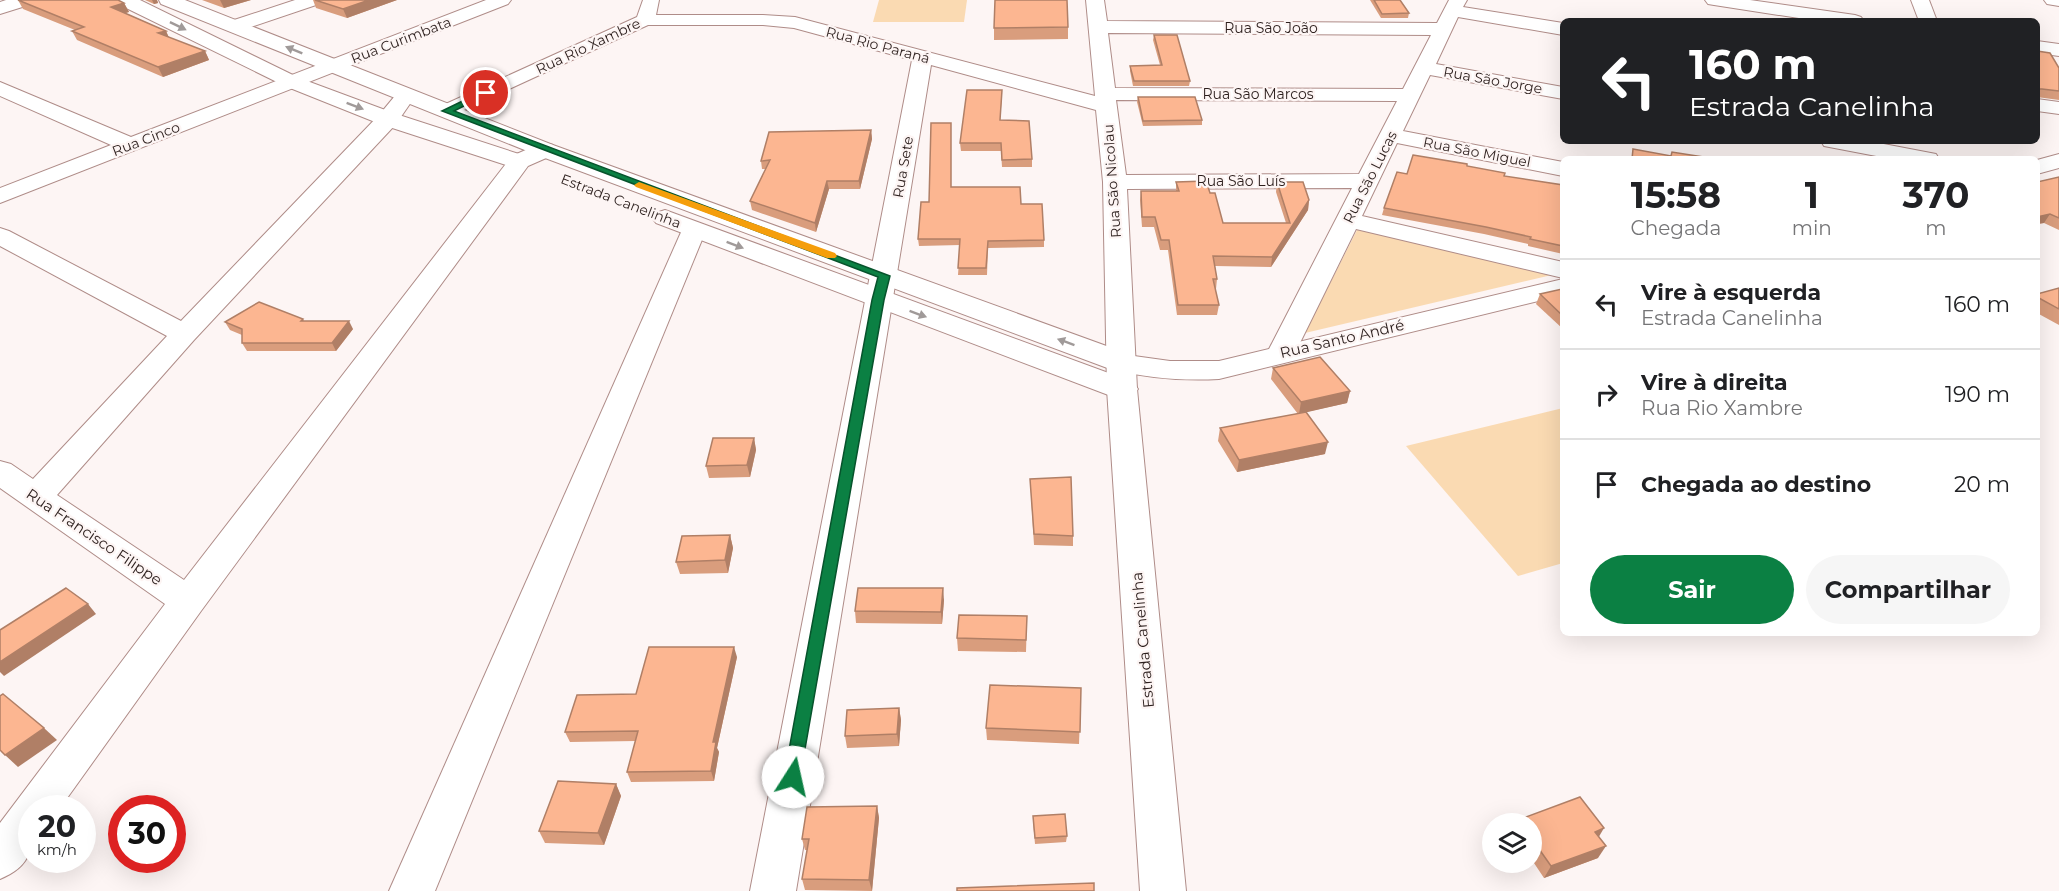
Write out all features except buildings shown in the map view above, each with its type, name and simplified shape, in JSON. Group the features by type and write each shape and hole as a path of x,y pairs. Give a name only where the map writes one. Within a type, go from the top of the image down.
{"street":[{"path":"0,8 25,0"},
{"name":"Estrada Canelinha","path":"125,0 292,82 388,119 532,156 1122,376 1163,891"},
{"name":"Estrada Canelinha","path":"168,0 446,111 532,156 694,230 881,288"},
{"path":"235,26 313,0"},
{"name":"Rua Curimbata","path":"292,82 502,0"},
{"name":"Rua Rio Xambre","path":"446,111 645,20 652,0"},
{"name":"Rua São Nicolau","path":"1095,0 1114,182 1122,376"},
{"path":"1714,0 1822,18"},
{"path":"1920,0 1927,18"},
{"path":"2054,0 2059,1"},
{"name":"Rua São João","path":"1098,27 1451,13 1560,29"},
{"name":"Rua São Lucas","path":"1281,353 1451,13"},
{"name":"Rua Rio Paraná","path":"645,20 763,20 795,23 922,57 1106,100"},
{"path":"2040,47 2059,50"},
{"name":"Rua Sete","path":"773,891 922,57"},
{"name":"Rua São Jorge","path":"1424,68 1560,92"},
{"name":"Rua Cinco","path":"0,196 292,82"},
{"path":"0,88 130,146"},
{"path":"36,497 184,334 388,119 406,95"},
{"name":"Rua São Marcos","path":"1106,100 1410,95"},
{"path":"2040,105 2059,108"},
{"name":"Rua São Miguel","path":"1390,135 1560,168"},
{"path":"1848,144 1912,156"},
{"path":"46,795 188,602 532,156"},
{"path":"2040,165 2059,161"},
{"name":"Rua São Luís","path":"1114,182 1367,181"},
{"path":"1348,220 1560,269"},
{"path":"412,891 694,230"},
{"path":"0,237 184,334"},
{"name":"Rua Santo André","path":"1122,376 1151,370 1182,372 1219,369 1560,288"},
{"name":"Rua Francisco Filippe","path":"0,472 188,602"},
{"path":"0,858 18,834"}],"shaded area":[{"path":"879,0 967,0 964,22 873,22"},
{"path":"1358,228 1556,274 1305,333"},
{"path":"1560,409 1560,564 1518,576 1406,446"}],"slow traffic":[{"path":"639,185 831,256"}],"route":[{"path":"486,93 446,111 544,150 884,276 793,777"}]}
